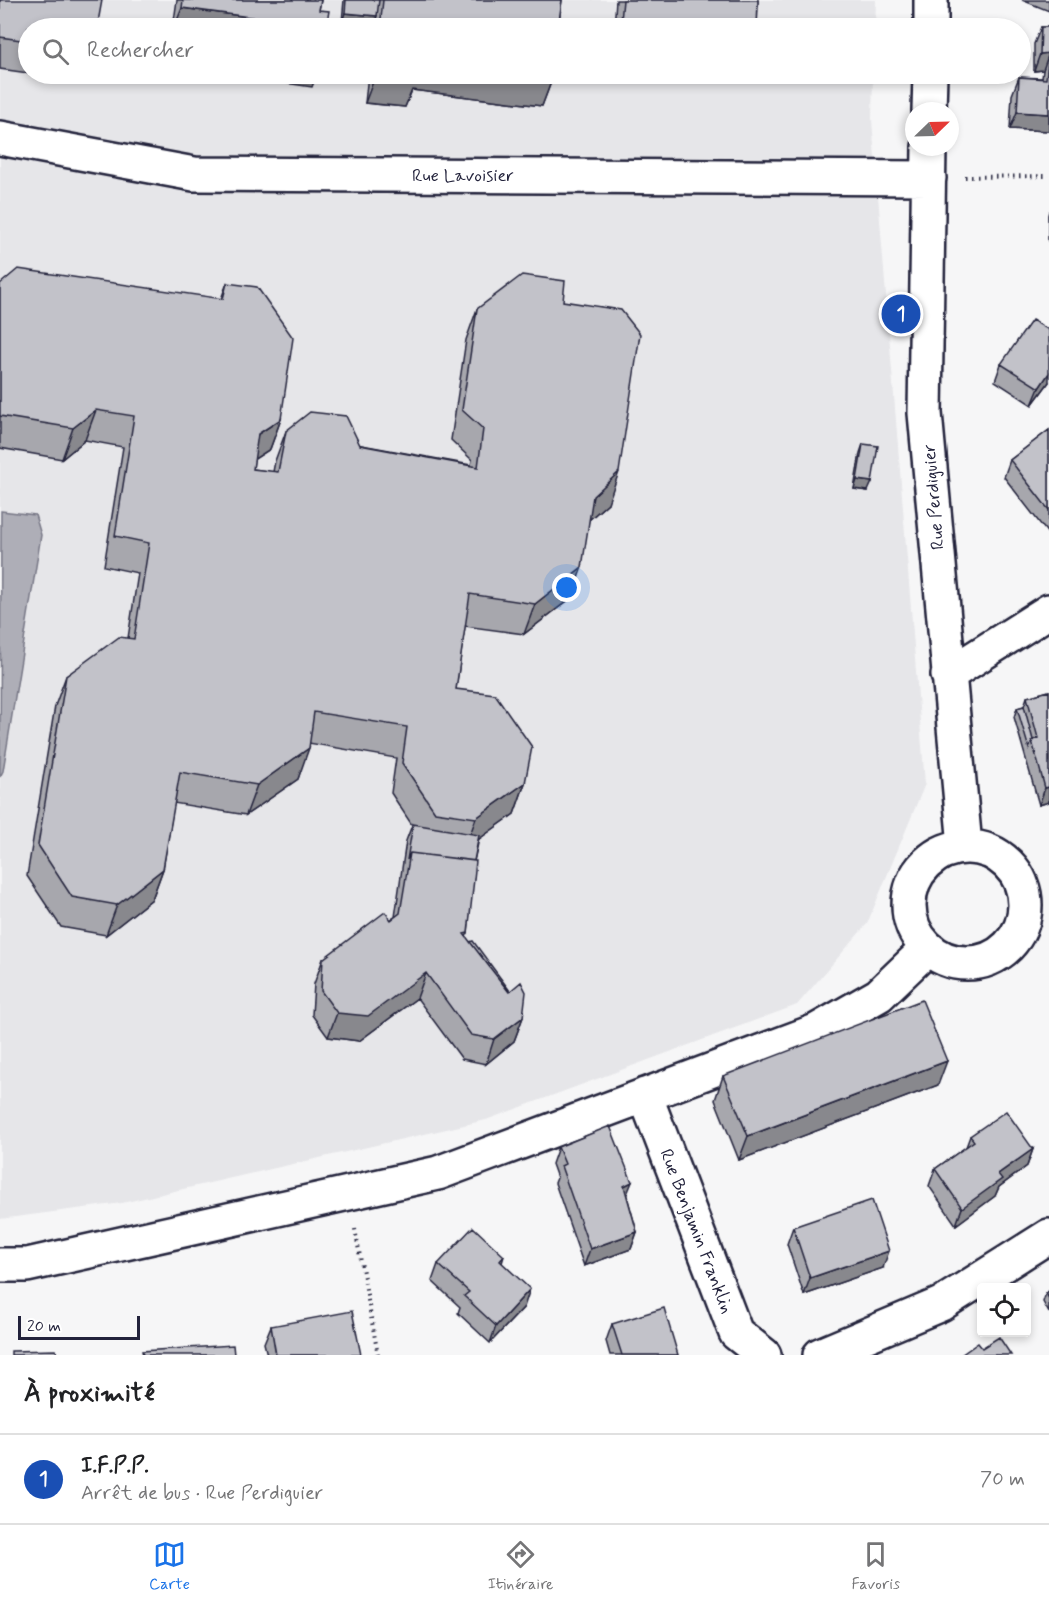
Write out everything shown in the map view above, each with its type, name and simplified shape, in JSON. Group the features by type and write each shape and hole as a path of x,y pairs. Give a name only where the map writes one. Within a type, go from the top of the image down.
{"street":[{"path":"931,0 931,18"},
{"path":"929,102 930,84"},
{"name":"Rue Lavoisier","path":"0,138 194,174 929,162"},
{"name":"Rue Perdiguier","path":"929,162 925,413 965,846"},
{"path":"948,675 1049,611"},
{"path":"965,846 984,848 1001,856 1015,870 1036,929 999,955 981,962 950,961 928,948 917,934 911,918 909,901 912,885 921,869 933,857 948,849 965,846"},
{"path":"0,1265 27,1265 438,1173 816,1031 879,994 928,948"},
{"name":"Rue Benjamin Franklin","path":"645,1095 736,1333 764,1355"},
{"path":"820,1355 940,1305 1049,1236"}],"path":[{"path":"929,162 1049,176"},
{"path":"348,1193 378,1355"}],"shaded area":[{"path":"0,0 876,0 875,18 18,18 18,84 873,84 872,120 925,784 867,924 797,1005 486,1120 122,1203 0,1219"},
{"path":"1,511 35,515 41,535 3,771 0,777"}],"building":[{"path":"0,0 102,0 99,18 18,18 18,40 0,37"},
{"path":"183,0 321,0 319,10 329,11 328,18 257,18 182,8"},
{"path":"346,0 379,0 377,16 345,13"},
{"path":"383,0 562,0 559,18 381,18"},
{"path":"623,0 758,0 757,18 621,18"},
{"path":"1041,27 1049,27 1049,53 1040,54"},
{"path":"1049,53 1049,114 1017,112 1019,84 1031,84 1031,78 1046,79"},
{"path":"18,269 223,299 227,283 257,287 293,338 281,419 258,434 253,469 278,472 286,431 310,412 346,416 360,445 478,467 483,429 462,410 477,309 522,275 565,281 563,301 621,310 640,334 619,472 593,496 582,567 535,604 470,594 456,689 495,694 532,747 525,783 476,818 435,812 402,763 407,727 314,712 309,748 257,785 180,772 163,869 117,905 72,897 38,845 66,676 119,637 134,639 149,543 115,536 134,416 96,410 73,428 0,416 0,284"},
{"path":"1032,320 1049,330 1049,373 1039,388 1001,364"},
{"path":"1049,430 1049,510 1010,460"},
{"path":"863,444 878,446 872,482 857,480"},
{"path":"1049,691 1049,787 1045,788 1032,741 1038,738 1027,697"},
{"path":"1024,706 1033,740 1029,749 1017,708"},
{"path":"413,824 479,835 474,861 410,853 407,860"},
{"path":"410,853 476,861 468,933 464,934 509,992 521,982 526,992 523,1017 494,1039 471,1035 426,973 368,1016 337,1013 321,991 323,959 385,912 391,920 400,913"},
{"path":"473,941 510,991 509,992 470,942"},
{"path":"922,1000 947,1061 748,1136 723,1076"},
{"path":"1006,1111 1033,1149 998,1174 1002,1179 962,1208 935,1169 974,1141 970,1136"},
{"path":"610,1126 632,1182 624,1186 637,1232 590,1249 561,1166 565,1164 558,1147"},
{"path":"872,1200 889,1251 810,1278 793,1227"},
{"path":"473,1227 504,1256 500,1261 530,1289 496,1326 464,1296 469,1292 438,1264"},
{"path":"664,1308 678,1355 622,1355 612,1324"},
{"path":"352,1311 361,1355 276,1355 271,1326"},
{"path":"999,1337 1011,1355 961,1355 978,1343 982,1348"},
{"path":"233,1345 234,1355 143,1355 142,1351"},
{"path":"56,1350 57,1355 11,1355 11,1351"}],"place":[{"name":"I.F.P.P.","path":"901,314"}]}
